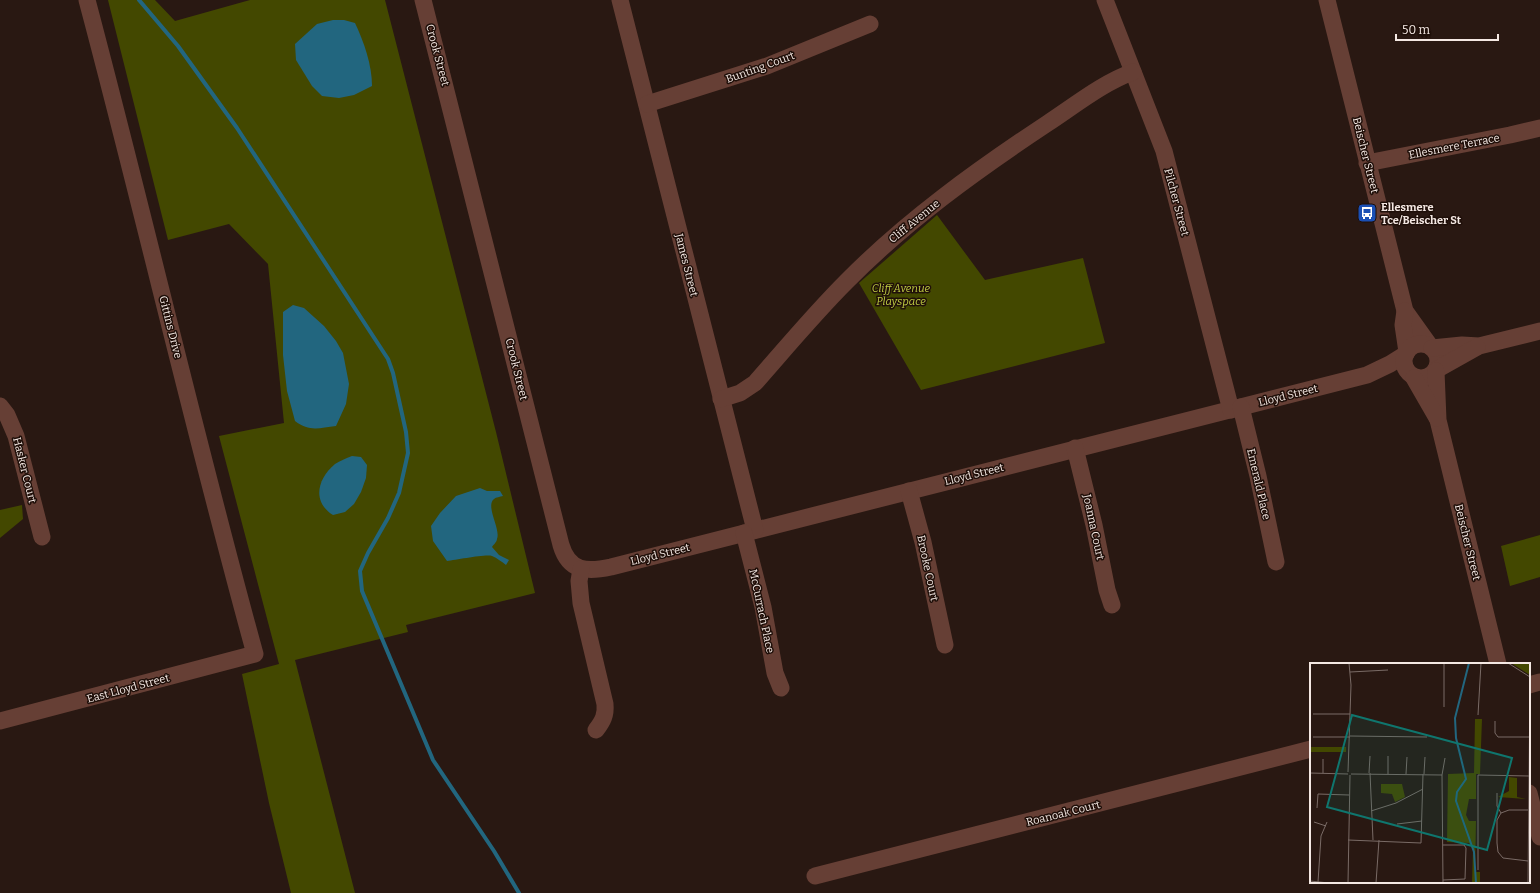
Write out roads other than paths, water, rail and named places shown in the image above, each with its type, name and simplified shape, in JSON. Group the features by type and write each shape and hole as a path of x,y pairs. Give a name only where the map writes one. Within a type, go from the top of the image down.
{"street":[{"name":"Gittins Drive","path":"87,0 123,132 220,526 255,654"},
{"name":"Crook Street","path":"423,0 561,545 572,564 581,569"},
{"name":"James Street","path":"620,0 721,399 750,532"},
{"name":"Pilcher Street","path":"1105,0 1166,158 1236,408"},
{"name":"Beischer Street","path":"1327,0 1405,311 1431,347"},
{"name":"Bunting Court","path":"647,104 760,68 870,24"},
{"name":"Cliff Avenue","path":"721,399 740,393 755,383 846,281 928,209 1030,136 1112,82 1133,72"},
{"name":"Ellesmere Terrace","path":"1367,163 1510,136 1540,128"},
{"name":"Beischer Street","path":"1405,311 1403,325 1406,353"},
{"path":"1479,346 1462,345 1431,347 1422,344 1416,345 1406,353 1404,361 1405,366 1407,371 1414,378 1426,378 1436,370 1479,346 1540,331"},
{"path":"1431,347 1438,356 1439,362 1436,370"},
{"name":"Lloyd Street","path":"581,569 594,570 606,568 1075,448 1367,376 1390,364 1406,353"},
{"name":"Beischer Street","path":"1436,370 1438,420 1498,663"},
{"name":"Lloyd Street","path":"1367,376 1414,378"},
{"name":"Beischer Street","path":"1414,378 1438,420"},
{"name":"Hasker Court","path":"0,406 7,415 16,436 42,537"},
{"name":"Emerald Place","path":"1236,408 1260,483 1276,562"},
{"name":"Joanna Court","path":"1075,448 1112,605"},
{"name":"Brooke Court","path":"909,491 923,542 945,645"},
{"name":"McCurrach Place","path":"750,532 774,666 780,688"},
{"path":"581,569 579,581 581,603 606,704 604,719 596,730"},
{"name":"East Lloyd Street","path":"0,721 255,654"},
{"path":"1530,685 1540,682"},
{"name":"Roanoak Court","path":"815,876 1310,749"},
{"path":"1530,796 1540,837"}],"water":[{"path":"333,20 344,20 355,23 367,54 372,78 372,86 354,95 339,98 322,96 312,86 296,60 295,44 317,24"},
{"path":"293,305 304,308 324,326 343,353 349,384 346,404 336,426 310,428 305,427 295,421 287,391 283,355 283,312"},
{"path":"352,456 361,457 367,465 366,478 361,492 354,504 345,512 333,515 326,510 322,504 319,490 321,483 324,476 335,464"},
{"path":"480,488 487,491 500,491 503,496 495,498 492,502 491,507 498,535 492,547 499,555 509,560 506,565 492,556 477,556 447,561 433,541 431,526 440,513 456,496"}],"waterway":[{"path":"139,0 178,46 237,128 388,359 393,373 406,432 408,453 399,493 388,518 368,553 360,571 362,591 433,760 494,851 519,893"}],"place":[{"name":"Ellesmere Tce/Beischer St","path":"1367,213"}],"park label":[{"name":"Cliff Avenue Playspace","path":"901,294"}]}
